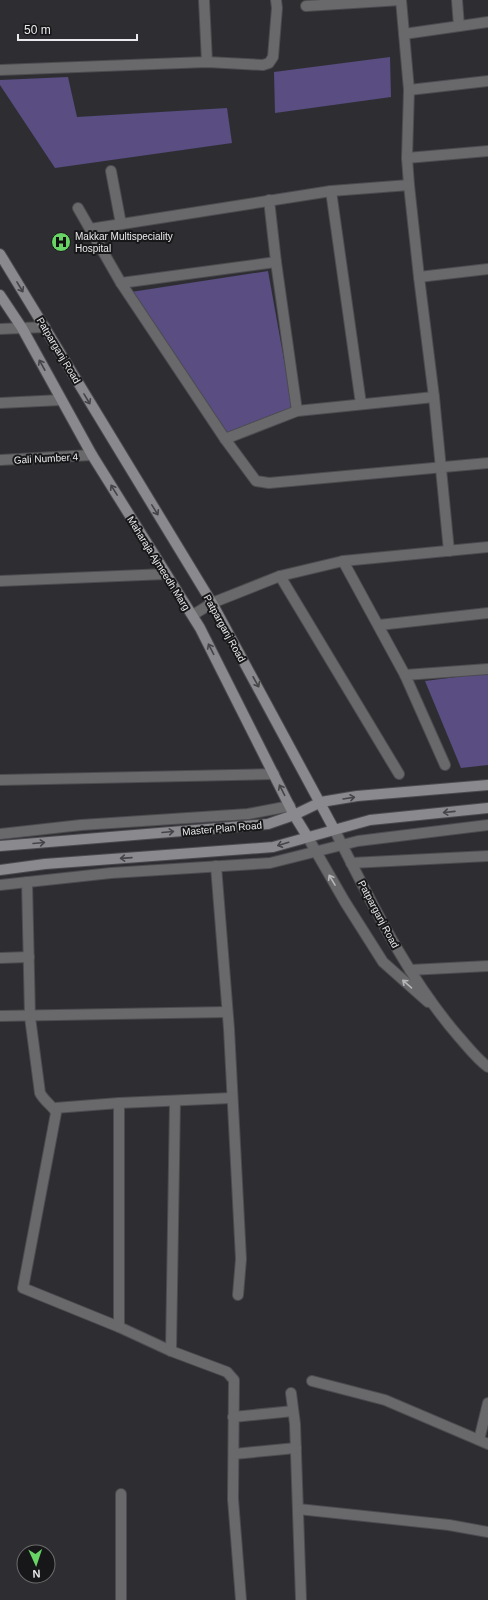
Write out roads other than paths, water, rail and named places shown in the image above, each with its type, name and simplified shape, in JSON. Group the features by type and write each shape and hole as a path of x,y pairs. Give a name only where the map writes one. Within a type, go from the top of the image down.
{"main road":[{"name":"Patparganj Road","path":"0,254 212,604 321,802 334,829"},
{"name":"Maharaja Ajmeedh Marg","path":"0,295 22,328 92,455 192,615 292,811 307,836"},
{"name":"Master Plan Road","path":"0,846 268,824 292,811 321,802 357,796 488,785"},
{"path":"0,870 45,864 273,847 307,836 370,820 488,808"}],"street":[{"path":"204,0 207,62"},
{"path":"0,70 207,62 263,65 272,61 277,8 276,0"},
{"path":"306,6 401,0 410,90 407,158 409,185 418,277 434,397 449,551"},
{"path":"457,0 459,26"},
{"path":"404,34 488,22"},
{"path":"410,90 488,81"},
{"path":"407,158 488,151"},
{"path":"111,171 121,224"},
{"path":"90,229 331,191 409,185"},
{"path":"331,191 361,404"},
{"path":"269,200 276,262 297,411"},
{"path":"78,208 121,283 225,439 254,479 260,483 488,463"},
{"path":"121,283 276,262"},
{"path":"418,277 488,269"},
{"path":"0,329 45,327"},
{"path":"225,439 297,411 434,397"},
{"path":"0,403 61,400"},
{"name":"Gali Number 4","path":"0,460 92,455"},
{"path":"192,615 212,604 280,576 343,561 488,547"},
{"path":"343,561 405,675 445,765"},
{"path":"0,581 166,574"},
{"path":"280,576 399,774"},
{"path":"379,625 488,613"},
{"path":"405,675 488,669"},
{"path":"0,780 274,774"},
{"path":"0,834 81,826 292,811"},
{"path":"0,885 111,873 270,863 358,841 488,825"},
{"name":"Patparganj Road","path":"334,829 410,970 437,1010 482,1063 488,1068"},
{"name":"Patparganj Road","path":"307,836 315,852 383,962 437,1010"},
{"path":"351,863 488,856"},
{"path":"216,866 227,1012 241,1259 238,1295"},
{"path":"27,882 30,1016 40,1093 44,1101 55,1108 119,1103 231,1098"},
{"path":"0,958 29,957"},
{"path":"410,970 488,966"},
{"path":"0,1016 227,1012"},
{"path":"171,1351 176,1101"},
{"path":"119,1103 119,1327"},
{"path":"55,1108 56,1113 23,1288 119,1327 171,1351 227,1372 234,1380 233,1499 241,1600"},
{"path":"312,1381 385,1400 484,1442 488,1403"},
{"path":"291,1392 296,1448 297,1524 301,1600"},
{"path":"233,1417 293,1411"},
{"path":"234,1454 296,1448"},
{"path":"121,1494 122,1600"},
{"path":"298,1509 449,1525 488,1532"}],"place":[{"name":"Makkar Multispeciality Hospital","path":"61,242"}]}
